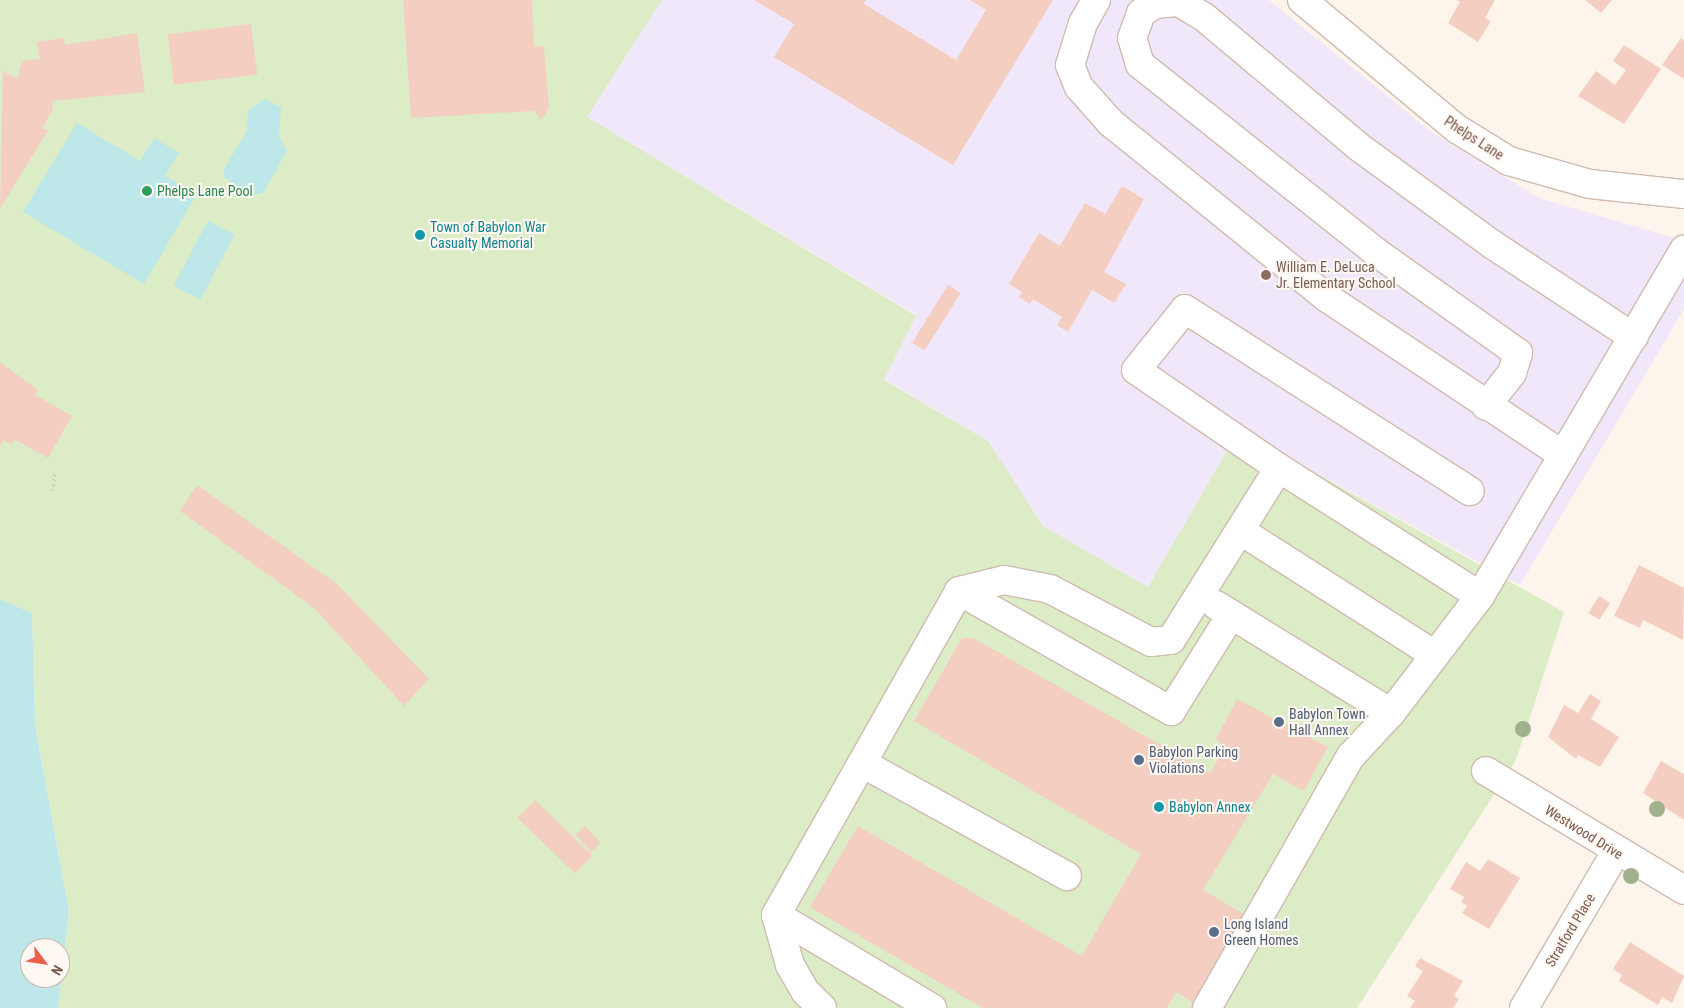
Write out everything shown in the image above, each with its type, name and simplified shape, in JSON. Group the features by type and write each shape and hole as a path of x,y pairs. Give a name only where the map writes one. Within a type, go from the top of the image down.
{"street":[{"path":"1096,0 1083,22 1070,65 1079,87 1111,123 1326,297 1486,406 1563,455"},
{"name":"Phelps Lane","path":"1302,0 1457,129 1510,161 1590,184 1684,194"},
{"path":"1486,406 1512,374 1518,353 1376,252 1140,64 1132,38 1141,13 1156,4 1179,2 1204,17 1359,147 1493,245 1633,337"},
{"path":"1207,1008 1351,756 1391,713 1480,596 1684,250"},
{"path":"1470,491 1186,309 1136,370 1279,468 1480,596"},
{"path":"822,1008 805,992 790,965 776,915 959,591 1004,580 1050,589 1151,642 1171,640 1203,596 1279,468"},
{"path":"1241,531 1436,655"},
{"path":"959,591 1171,711 1231,615"},
{"path":"1203,596 1391,713"},
{"path":"862,763 1067,876"},
{"name":"Westwood Drive","path":"1486,771 1616,852 1684,890"},
{"name":"Stratford Place","path":"1524,1008 1616,852"},
{"path":"776,915 932,1008"}],"path":[{"path":"53,490 55,472"}],"shaded area":[{"name":"William E. DeLuca Jr. Elementary School","path":"662,0 1269,0 1434,134 1539,198 1684,241 1684,309 1520,585 1239,430 1148,587 1042,526 988,441 884,379 916,315 587,117"}],"green space":[{"path":"0,0 662,0 587,117 916,316 884,380 988,441 1043,526 1148,587 1239,430 1564,612 1516,760 1357,1008 58,1008 60,988 70,988 70,938 66,938 69,912 35,725 32,613 0,599"}],"water":[{"path":"264,99 281,107 279,136 287,151 264,192 252,196 224,177 224,169 247,131 248,111"},
{"path":"77,123 140,161 154,138 179,153 165,176 197,194 144,284 23,212"},
{"path":"208,221 234,235 200,300 174,285"},
{"path":"0,599 32,613 35,725 69,912 66,938 20,938 20,988 60,988 58,1008 0,1008"}],"building":[{"path":"403,0 532,0 534,47 544,46 549,108 541,120 534,111 411,118"},
{"path":"754,0 866,0 864,4 956,60 986,10 970,0 1053,0 953,165 774,57 794,24"},
{"path":"1456,0 1495,0 1485,18 1491,21 1478,42 1448,23 1460,2"},
{"path":"1585,0 1612,0 1601,13"},
{"path":"251,24 257,75 174,85 168,34"},
{"path":"137,33 145,92 52,101 53,109 42,129 48,130 0,209 3,71 17,79 22,61 40,59 37,42 64,38 65,45"},
{"path":"1681,38 1684,41 1684,79 1662,65"},
{"path":"1624,45 1661,69 1624,124 1578,96 1596,71 1615,85 1626,70 1613,61"},
{"path":"1122,186 1144,199 1104,272 1126,284 1114,303 1092,290 1068,332 1057,325 1062,317 1033,299 1030,304 1019,297 1022,292 1009,284 1039,233 1060,246 1085,203 1105,214"},
{"path":"948,285 961,293 925,351 912,343"},
{"path":"0,362 38,390 35,395 72,416 48,458 14,439 11,444 4,440 0,447"},
{"path":"197,485 337,584 429,679 404,706 314,608 180,511"},
{"path":"1639,565 1684,588 1683,640 1643,620 1640,628 1614,616"},
{"path":"1599,596 1610,603 1599,620 1588,613"},
{"name":"Babylon Annex","path":"962,638 973,638 1210,773 1225,748 1216,739 1237,699 1328,747 1304,791 1273,774 1203,890 1249,917 1197,1005 1176,992 1167,1008 983,1008 810,907 858,826 1082,956 1141,854 914,721"},
{"path":"1590,694 1601,701 1591,719 1619,737 1600,767 1578,755 1576,759 1548,737 1564,705 1578,713"},
{"path":"1661,761 1684,774 1684,820 1643,793"},
{"path":"535,800 593,856 575,874 518,818"},
{"path":"585,826 601,843 591,852 575,835"},
{"path":"1488,859 1520,878 1489,929 1462,913 1467,906 1461,902 1464,897 1450,889 1466,862 1480,871"},
{"path":"1630,942 1684,976 1672,1003 1662,997 1658,1005 1619,981 1622,975 1613,969"},
{"path":"1420,958 1463,981 1454,996 1459,999 1453,1008 1410,1008 1415,1001 1407,996 1423,971 1415,966"}],"place":[{"name":"Phelps Lane Pool","path":"147,191"},
{"name":"Town of Babylon War Casualty Memorial","path":"420,235"},
{"name":"William E. DeLuca Jr. Elementary School","path":"1266,275"},
{"name":"Babylon Town Hall Annex","path":"1279,722"},
{"name":"Babylon Parking Violations","path":"1139,760"},
{"name":"Babylon Annex","path":"1159,807"},
{"name":"Long Island Green Homes","path":"1214,932"}]}
